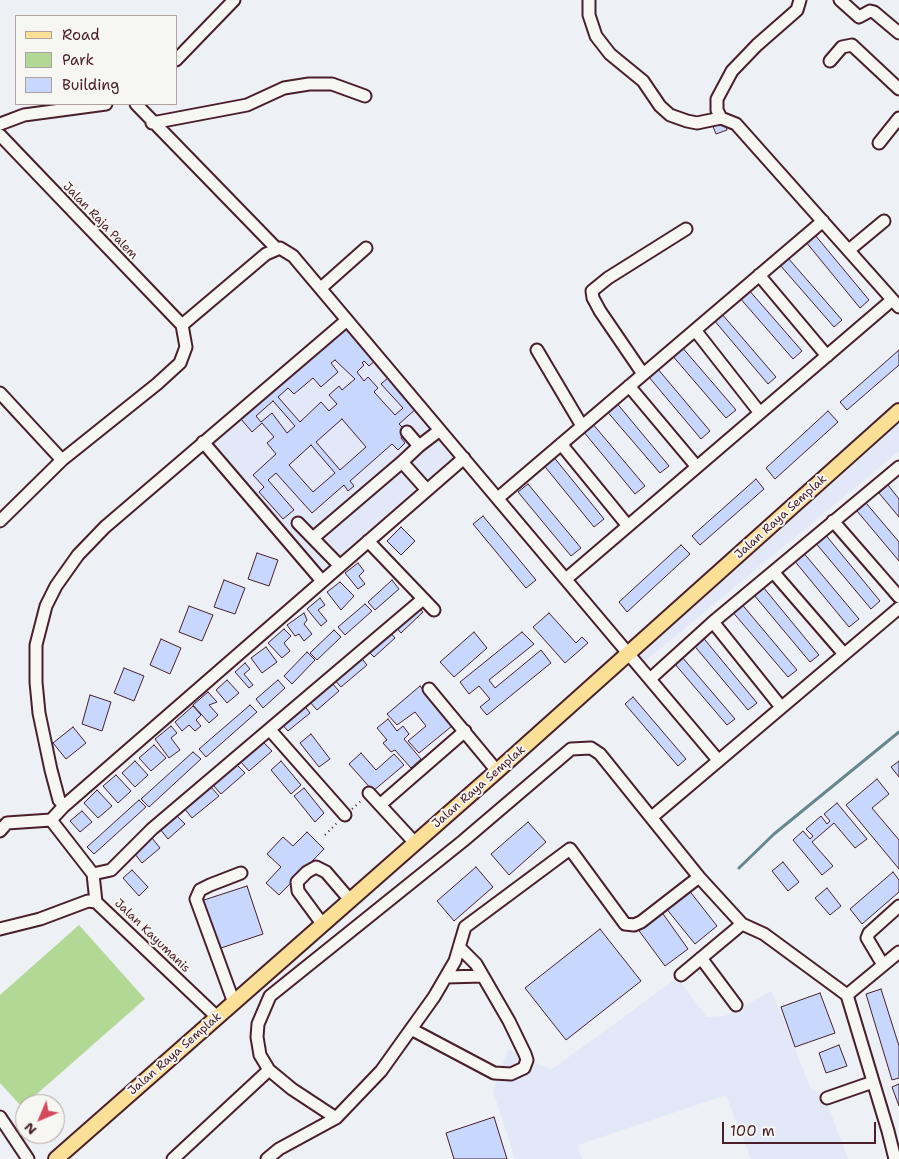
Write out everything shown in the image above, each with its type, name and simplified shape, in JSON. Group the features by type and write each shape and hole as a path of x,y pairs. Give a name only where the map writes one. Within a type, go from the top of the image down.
{"main road":[{"name":"Jalan Raya Semplak","path":"56,1159 498,771 899,411"}],"street":[{"path":"178,58 234,0"},
{"path":"566,579 827,356 896,304 736,124 721,118 697,123 670,115 660,106 643,81 610,54 596,36 589,15 589,0"},
{"path":"721,118 717,110 717,99 732,71 757,45 797,10 800,0"},
{"path":"840,0 859,17 870,11 874,12 899,33"},
{"path":"830,60 842,47 852,45 898,87"},
{"path":"152,123 247,105 284,88 309,84 332,84 364,96"},
{"path":"0,124 24,115 99,105"},
{"path":"137,105 152,123 276,248 286,250 293,256 718,760"},
{"path":"879,143 899,118"},
{"name":"Jalan Raja Palem","path":"0,135 182,325"},
{"path":"498,498 823,221"},
{"path":"848,250 884,221"},
{"path":"643,374 592,298 592,291 608,278 686,229"},
{"path":"0,521 62,460 157,384 180,363 186,347 182,325 266,254 276,248"},
{"path":"320,288 366,248"},
{"path":"759,275 827,356"},
{"path":"64,806 59,800 39,713 36,682 36,645 46,606 66,570 90,541 203,442 348,320"},
{"path":"695,330 760,413"},
{"path":"537,350 582,426"},
{"path":"629,386 697,467"},
{"path":"0,393 62,460"},
{"path":"407,432 419,446"},
{"path":"313,538 436,433"},
{"path":"203,442 322,581"},
{"path":"561,444 628,526"},
{"path":"2,823 51,820 64,806 464,458"},
{"path":"402,462 427,490"},
{"path":"650,679 713,622 898,469"},
{"path":"833,521 899,597"},
{"path":"298,523 340,566"},
{"path":"368,541 434,610"},
{"path":"774,572 844,654"},
{"path":"94,874 110,870 152,830 423,599"},
{"path":"652,817 899,608"},
{"path":"713,622 781,707"},
{"path":"429,689 498,771"},
{"path":"270,730 346,815"},
{"path":"381,804 465,731"},
{"path":"336,1118 292,1089 269,1070 260,1055 257,1037 258,1024 270,996 283,983 463,841 571,749 590,748 600,754 699,876 742,924 764,934 847,995 872,1082 894,1131 894,1159"},
{"path":"369,793 415,843"},
{"path":"51,820 94,874 96,902"},
{"path":"266,1159 279,1149 336,1118 382,1071 455,961 464,927 569,849 572,850 625,924 634,925 641,922 699,876"},
{"path":"323,925 298,891 297,882 307,872 316,867 326,872 350,900"},
{"path":"234,1002 196,899 200,890 210,884 241,873"},
{"name":"Jalan Kayumanis","path":"0,929 40,919 88,901 96,902 217,1017"},
{"path":"883,964 868,938 869,933 899,906"},
{"path":"681,975 742,924"},
{"path":"411,1029 494,1073 511,1074 519,1072 524,1068 527,1060 526,1054 483,976 468,954 459,947"},
{"path":"847,995 899,952"},
{"path":"701,958 736,1005"},
{"path":"446,976 483,976"},
{"path":"173,1159 269,1070"},
{"path":"827,1098 872,1082"},
{"path":"0,1117 28,1159"}],"shaded area":[{"path":"347,321 462,459 323,575 210,445"},
{"path":"899,418 899,451 644,662 636,651"},
{"path":"677,978 707,1017 725,1016 772,991 811,1089 824,1095 848,1159 751,1159 726,1095 578,1145 582,1159 515,1159 493,1091 508,1049 551,1070"}],"green space":[{"path":"79,925 145,999 37,1094 15,1094 15,1099 0,1083 0,995"}],"building":[{"path":"724,119 727,130 716,134 712,124"},
{"path":"815,235 869,300 860,308 806,242"},
{"path":"788,258 842,320 834,327 780,265"},
{"path":"748,289 802,351 793,359 739,297"},
{"path":"721,313 776,377 768,384 713,319"},
{"path":"346,326 376,360 369,366 364,361 362,363 364,365 357,372 364,381 368,377 378,388 374,392 395,415 403,408 381,384 389,377 417,408 399,424 406,431 401,438 405,443 398,450 392,444 350,481 354,486 348,491 344,485 312,513 276,473 268,480 294,510 283,519 259,492 264,487 253,475 276,454 267,443 274,437 262,423 252,432 241,419","holes":["335,360 355,379 342,390 339,386 329,395 337,404 329,411 321,402 300,422 278,397 288,388 294,394 313,378 321,387 338,372 331,363","273,401 295,426 287,433 272,413 261,422 256,416","342,419 366,447 340,470 316,442","311,445 335,473 313,492 289,465"]},
{"path":"681,346 736,410 726,418 671,354"},
{"path":"899,350 899,365 847,410 840,402"},
{"path":"657,368 710,431 701,439 648,376"},
{"path":"615,401 669,466 660,473 605,409"},
{"path":"828,411 838,422 775,479 766,468"},
{"path":"592,423 645,486 635,494 583,431"},
{"path":"552,455 604,519 594,527 542,463"},
{"path":"756,479 764,489 700,545 692,536"},
{"path":"528,484 581,548 571,556 518,492"},
{"path":"888,485 899,499 899,517 879,493"},
{"path":"866,503 899,542 899,561 857,511"},
{"path":"483,516 536,580 526,588 473,524"},
{"path":"401,527 415,541 401,555 387,541"},
{"path":"824,533 880,601 871,609 814,541"},
{"path":"681,545 690,554 627,612 619,602"},
{"path":"802,551 859,619 849,627 793,559"},
{"path":"257,553 278,560 269,586 248,579"},
{"path":"358,563 364,571 359,576 365,584 358,589 345,573"},
{"path":"224,580 245,588 235,614 214,607"},
{"path":"392,580 399,589 375,610 368,602"},
{"path":"340,582 354,596 341,610 327,592"},
{"path":"763,587 819,655 810,662 754,595"},
{"path":"320,598 325,605 318,610 327,621 321,626 307,609"},
{"path":"740,602 797,670 788,677 731,610"},
{"path":"365,604 372,611 345,635 338,627"},
{"path":"416,605 423,612 401,633 395,626"},
{"path":"189,606 213,615 202,641 179,632"},
{"path":"304,613 307,620 304,624 312,634 304,641 299,634 295,636 287,625"},
{"path":"549,613 576,643 582,637 588,643 565,663 533,627"},
{"path":"284,629 291,636 284,643 290,651 282,658 268,643"},
{"path":"334,630 341,637 317,660 310,653"},
{"path":"389,631 395,638 374,657 367,650"},
{"path":"474,632 487,648 454,677 440,662"},
{"path":"522,632 534,644 489,680 495,688 541,650 551,663 487,715 480,707 490,699 479,686 469,694 460,682"},
{"path":"701,635 757,703 748,710 692,643"},
{"path":"161,639 181,648 170,674 150,665"},
{"path":"266,647 277,662 262,673 251,658"},
{"path":"307,652 315,660 292,684 284,676"},
{"path":"359,655 367,665 341,687 332,677"},
{"path":"682,657 735,719 727,725 674,663"},
{"path":"245,663 250,669 244,674 253,685 249,688 235,672"},
{"path":"124,668 144,676 134,701 114,693"},
{"path":"227,680 239,693 227,703 216,690"},
{"path":"278,680 285,688 263,708 256,699"},
{"path":"330,681 339,691 317,710 308,700"},
{"path":"420,686 452,726 419,753 408,741 426,726 415,712 397,725 387,714"},
{"path":"208,692 217,702 209,705 218,715 209,723 193,705"},
{"path":"90,695 111,702 102,731 82,724"},
{"path":"633,697 686,759 678,766 625,704"},
{"path":"303,704 310,713 288,731 280,722"},
{"path":"250,705 257,712 206,757 199,749"},
{"path":"193,706 201,715 196,720 201,726 195,731 189,725 182,731 175,722"},
{"path":"388,719 397,731 403,726 409,734 404,739 421,759 411,768 395,750 391,752 383,743 387,740 377,728"},
{"path":"171,726 177,733 171,738 180,750 169,758 155,739"},
{"path":"73,727 86,743 66,759 53,743"},
{"path":"311,734 330,759 319,767 300,743"},
{"path":"262,741 272,751 249,771 240,761"},
{"path":"154,745 166,758 151,771 139,758"},
{"path":"193,752 201,759 149,807 141,799"},
{"path":"361,753 376,770 394,754 404,765 373,791 349,764"},
{"path":"135,761 148,775 135,787 122,773"},
{"path":"281,761 301,785 291,794 271,770"},
{"path":"899,761 899,777 891,767"},
{"path":"236,764 245,773 221,794 213,785"},
{"path":"116,775 131,791 118,803 103,786"},
{"path":"877,779 889,794 872,808 899,840 899,869 846,805"},
{"path":"210,786 219,796 192,818 184,808"},
{"path":"304,788 324,813 315,822 294,796"},
{"path":"97,790 112,806 98,818 84,803"},
{"path":"139,800 146,807 94,854 87,847"},
{"path":"837,803 867,839 855,848 834,823 812,842 833,866 822,875 793,840 803,831 810,839 813,836 806,829 821,816 827,824 830,821 824,814"},
{"path":"82,811 92,822 80,832 70,821"},
{"path":"176,815 185,824 168,839 160,829"},
{"path":"528,822 546,842 509,875 491,854"},
{"path":"307,832 324,849 279,895 266,883 281,867 267,854 283,837 293,846"},
{"path":"152,838 160,848 142,863 134,853"},
{"path":"783,862 799,882 788,891 772,871"},
{"path":"476,867 493,887 454,921 437,901"},
{"path":"132,870 148,887 139,896 123,878"},
{"path":"893,872 899,880 899,892 862,924 850,909"},
{"path":"247,886 263,934 218,949 201,901"},
{"path":"827,888 841,906 830,915 815,898"},
{"path":"688,889 717,926 695,944 665,907"},
{"path":"661,911 688,949 665,966 637,928"},
{"path":"600,929 641,981 566,1040 525,988"},
{"path":"881,989 899,1046 899,1078 892,1080 866,994"},
{"path":"820,993 835,1033 795,1047 781,1007"},
{"path":"839,1045 847,1066 826,1073 819,1053"},
{"path":"899,1084 899,1106 892,1087"},
{"path":"494,1117 507,1159 454,1159 446,1133"}],"waterway":[{"path":"739,868 774,834 899,732"}]}
